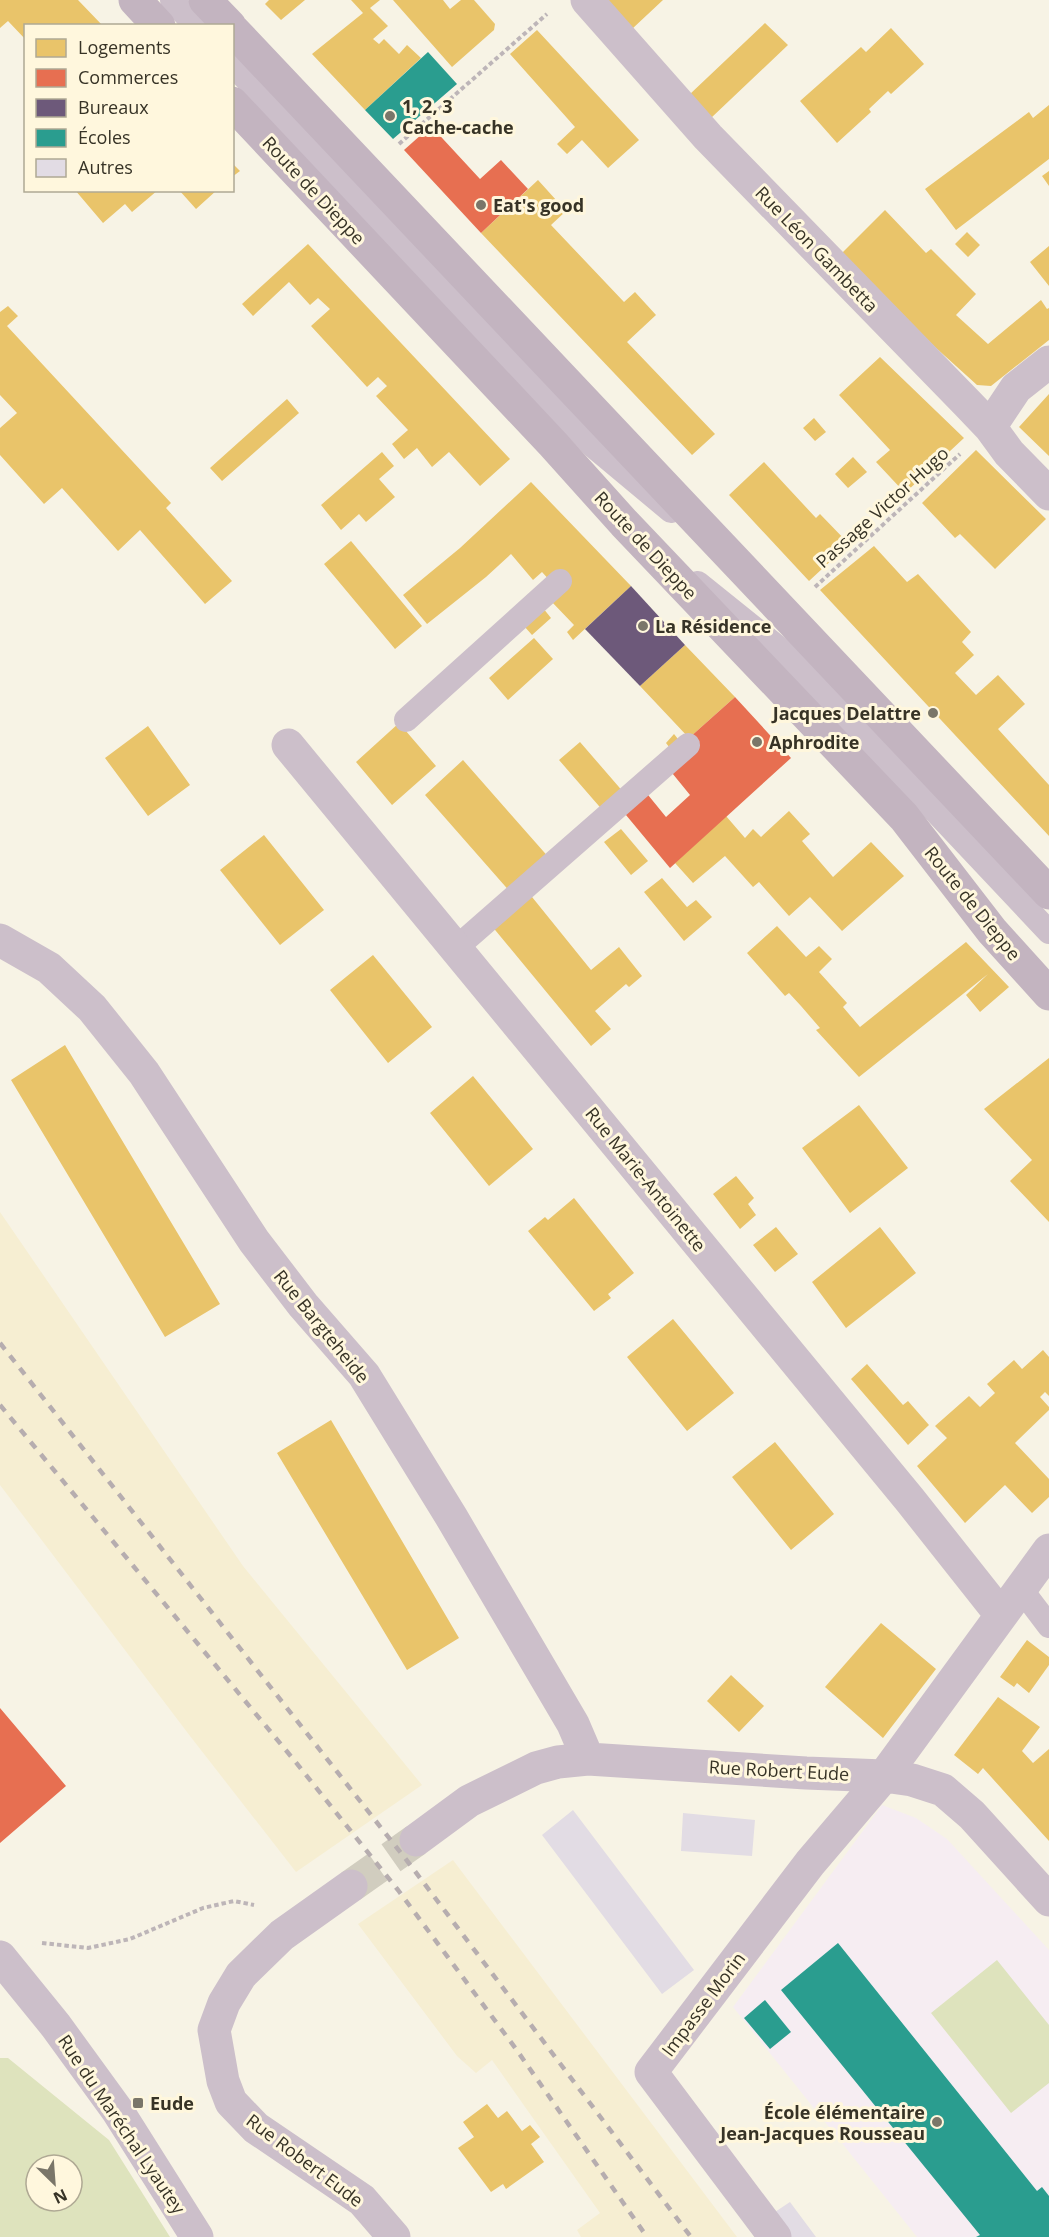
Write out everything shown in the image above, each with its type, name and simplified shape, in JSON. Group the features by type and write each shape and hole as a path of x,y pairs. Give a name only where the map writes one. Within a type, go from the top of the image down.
{"main road":[{"path":"135,0 157,24"},
{"path":"205,0 228,24"},
{"path":"234,30 1049,893"},
{"name":"Route de Dieppe","path":"234,105 553,444 624,523 904,817 992,931 1049,994"}],"street":[{"name":"Rue Léon Gambetta","path":"587,0 708,137 990,427 1009,453 1049,494"},
{"path":"990,427 1016,388 1049,363"},
{"name":"Rue Marie-Antoinette","path":"288,745 910,1500 1001,1614"},
{"name":"Rue Bargteheide","path":"0,940 50,968 92,1008 144,1073 254,1241 303,1305 364,1375 459,1529 567,1714 588,1759"},
{"path":"884,1776 1049,1550"},
{"name":"Rue Robert Eude","path":"416,1839 469,1801 527,1773 558,1762 588,1759 884,1776 912,1780 943,1790 972,1815 1049,1900"},
{"name":"Impasse Morin","path":"776,2237 651,2072 810,1863 884,1776"},
{"name":"Rue Robert Eude","path":"351,1886 282,1935 241,1975 224,2003 214,2030 223,2081 231,2102 256,2128 362,2200 394,2237"},
{"name":"Rue du Maréchal Lyautey","path":"0,1957 56,2026 117,2110 197,2237"}],"lane":[{"path":"172,0 194,24"},
{"path":"234,66 593,446 760,586"},
{"path":"624,523 790,657 1049,932"},
{"path":"406,720 560,581"},
{"path":"456,948 688,745"},
{"path":"1021,1589 1049,1626"}],"path":[{"path":"418,128 555,8"},
{"name":"Passage Victor Hugo","path":"812,589 961,453"},
{"path":"36,1942 88,1948 130,1939 203,1908 234,1901 262,1907 282,1935"}],"shaded area":[{"path":"0,1212 243,1566 422,1785 296,1872 0,1485"},
{"name":"École élémentaire Jean-Jacques Rousseau","path":"882,1805 916,1818 947,1839 1049,1950 1049,2237 917,2237 733,2007"},
{"path":"453,1860 737,2237 581,2237 577,2230 600,2213 492,2060 476,2073 457,2056 358,1924"}],"green space":[{"path":"997,1960 1049,2025 1049,2083 1011,2113 931,2013"},
{"path":"0,2058 8,2058 109,2140 170,2237 0,2237"}],"building: Logements":[{"path":"0,0 78,0 101,24 24,24 24,38 8,21 0,28"},
{"path":"269,0 305,0 281,20 265,4"},
{"path":"351,0 380,0 370,8 388,26 373,39 379,44 384,39 399,54 407,45 421,58 365,110 312,54 363,13"},
{"path":"393,0 443,0 450,9 461,0 474,0 495,24 494,30 452,67"},
{"path":"606,0 663,0 632,29"},
{"path":"765,23 788,45 711,118 689,95"},
{"path":"891,28 924,64 891,94 888,91 869,109 871,112 837,143 800,101 861,47 866,52"},
{"path":"537,30 639,140 608,168 582,140 567,154 557,144 575,127 510,54"},
{"path":"1049,105 1049,159 956,230 925,189 1029,112 1033,118"},
{"path":"234,165 240,171 234,176"},
{"path":"1049,171 1049,186 1042,176"},
{"path":"538,180 566,211 551,225 624,302 635,292 656,315 627,342 715,434 692,455 481,233"},
{"path":"77,192 156,192 132,212 125,204 103,223"},
{"path":"181,192 215,192 196,209"},
{"path":"885,210 926,253 931,249 976,294 956,315 988,344 1041,300 1047,309 1049,308 1049,340 991,386 977,385 935,347 842,253"},
{"path":"967,232 980,245 968,257 955,244"},
{"path":"308,244 510,459 480,486 449,452 432,467 417,448 404,459 392,444 408,430 376,396 387,386 378,377 367,387 311,326 330,309 318,298 310,305 289,282 253,316 242,304"},
{"path":"1049,246 1049,286 1030,262"},
{"path":"8,306 18,316 7,326 171,503 166,508 232,581 205,604 140,530 118,551 62,488 44,504 0,455 0,428 17,413 0,395 0,312"},
{"path":"880,357 964,438 905,493 876,462 890,450 839,395"},
{"path":"1049,394 1049,456 1019,427"},
{"path":"287,399 299,413 222,481 210,468"},
{"path":"814,418 826,432 815,441 803,428"},
{"path":"976,450 1046,519 995,569 960,534 955,538 922,503"},
{"path":"382,452 394,466 379,479 395,497 366,522 359,514 341,530 321,505"},
{"path":"853,457 867,472 848,488 835,474"},
{"path":"764,462 816,518 820,514 849,544 809,581 729,495"},
{"path":"531,482 631,586 573,640 567,632 574,625 551,601 552,583 542,572 533,580 511,554 427,624 403,595 460,548"},
{"path":"351,541 422,626 395,649 324,564"},
{"path":"874,546 907,582 918,574 971,632 962,642 974,655 955,673 976,695 998,675 1025,704 998,729 1049,785 1049,836 820,590"},
{"path":"543,608 551,618 532,635 524,626"},
{"path":"534,638 553,659 508,700 489,678"},
{"path":"685,645 735,697 689,738 640,686"},
{"path":"399,723 436,766 392,805 356,762"},
{"path":"148,726 190,785 148,816 105,758"},
{"path":"674,734 682,744 673,752 666,743"},
{"path":"580,742 625,794 605,813 559,760"},
{"path":"463,760 551,860 512,894 425,795"},
{"path":"789,811 810,834 802,841 833,877 871,842 904,876 842,931 810,897 789,916 759,882 753,887 725,856 693,883 675,863 726,816 745,838 753,829 761,837"},
{"path":"621,829 648,861 631,875 604,842"},
{"path":"264,835 324,910 280,945 220,870"},
{"path":"662,878 687,907 696,900 712,917 684,941 644,892"},
{"path":"528,892 591,970 619,947 642,976 629,987 626,984 595,1011 611,1029 591,1046 491,925"},
{"path":"777,926 806,957 819,946 832,959 819,972 847,1003 843,1007 860,1027 966,942 1009,987 980,1012 966,995 988,974 859,1077 816,1030 820,1028 801,1006 789,993 785,996 747,953"},
{"path":"373,955 432,1027 388,1063 330,990"},
{"path":"65,1045 220,1304 165,1337 11,1080"},
{"path":"1049,1058 1049,1222 1010,1181 1032,1160 984,1109"},
{"path":"473,1076 533,1149 489,1186 430,1113"},
{"path":"859,1105 908,1168 850,1213 802,1148"},
{"path":"736,1176 754,1198 748,1204 756,1215 740,1229 713,1194"},
{"path":"574,1198 634,1273 608,1294 611,1298 594,1311 528,1231 545,1217 548,1220"},
{"path":"776,1227 798,1254 775,1272 753,1245"},
{"path":"880,1227 916,1273 846,1328 812,1282"},
{"path":"673,1319 734,1393 687,1431 627,1357"},
{"path":"1043,1350 1049,1357 1049,1396 1045,1392 1040,1397 1049,1410 1015,1443 1049,1479 1049,1497 1032,1513 1005,1485 965,1523 917,1466 947,1438 935,1426 969,1396 980,1407 995,1393 987,1384 1014,1360 1022,1369"},
{"path":"867,1364 903,1405 908,1401 929,1425 908,1445 851,1379"},
{"path":"331,1420 459,1638 407,1670 277,1453"},
{"path":"775,1442 834,1514 791,1550 732,1477"},
{"path":"881,1623 936,1669 883,1738 825,1687"},
{"path":"1027,1640 1049,1657 1049,1665 1029,1693 1017,1683 1014,1687 1000,1677"},
{"path":"731,1675 764,1706 739,1732 707,1701"},
{"path":"998,1697 1040,1727 1022,1751 1033,1763 1049,1749 1049,1841 983,1768 978,1774 954,1755"},
{"path":"487,2104 498,2118 507,2111 522,2131 530,2125 540,2137 531,2144 544,2162 506,2189 503,2184 491,2192 458,2148 474,2137 463,2122"}],"building: Commerces":[{"path":"431,126 480,179 501,160 528,189 481,233 404,150"},
{"path":"735,697 791,758 670,868 621,809 644,790 666,817 690,795 668,768 689,738"},
{"path":"0,1708 66,1786 0,1843"}],"building: Bureaux":[{"path":"631,586 685,645 640,686 585,629"}],"building: Écoles":[{"path":"428,52 457,84 393,139 365,110"},
{"path":"838,1943 1037,2191 1042,2187 1049,2196 1049,2237 976,2237 980,2235 781,1990"},
{"path":"765,2000 791,2032 770,2049 744,2018"}],"building: Autres":[{"path":"573,1810 694,1970 662,1994 542,1835"},
{"path":"683,1813 755,1820 752,1856 681,1851"},
{"path":"790,2202 816,2237 785,2237 769,2216"}],"tunnel":[{"path":"351,1886 416,1840"}],"railway":[{"path":"0,1343 408,1862 691,2237"},
{"path":"0,1405 294,1760 398,1890 516,2049 647,2237"}],"place":[{"name":"1, 2, 3 Cache-cache","path":"390,116"},
{"name":"Eat's good","path":"481,205"},
{"name":"La Résidence","path":"643,626"},
{"name":"Jacques Delattre","path":"933,713"},
{"name":"Aphrodite","path":"757,742"},
{"name":"Eude","path":"138,2103"},
{"name":"École élémentaire Jean-Jacques Rousseau","path":"937,2122"}]}
